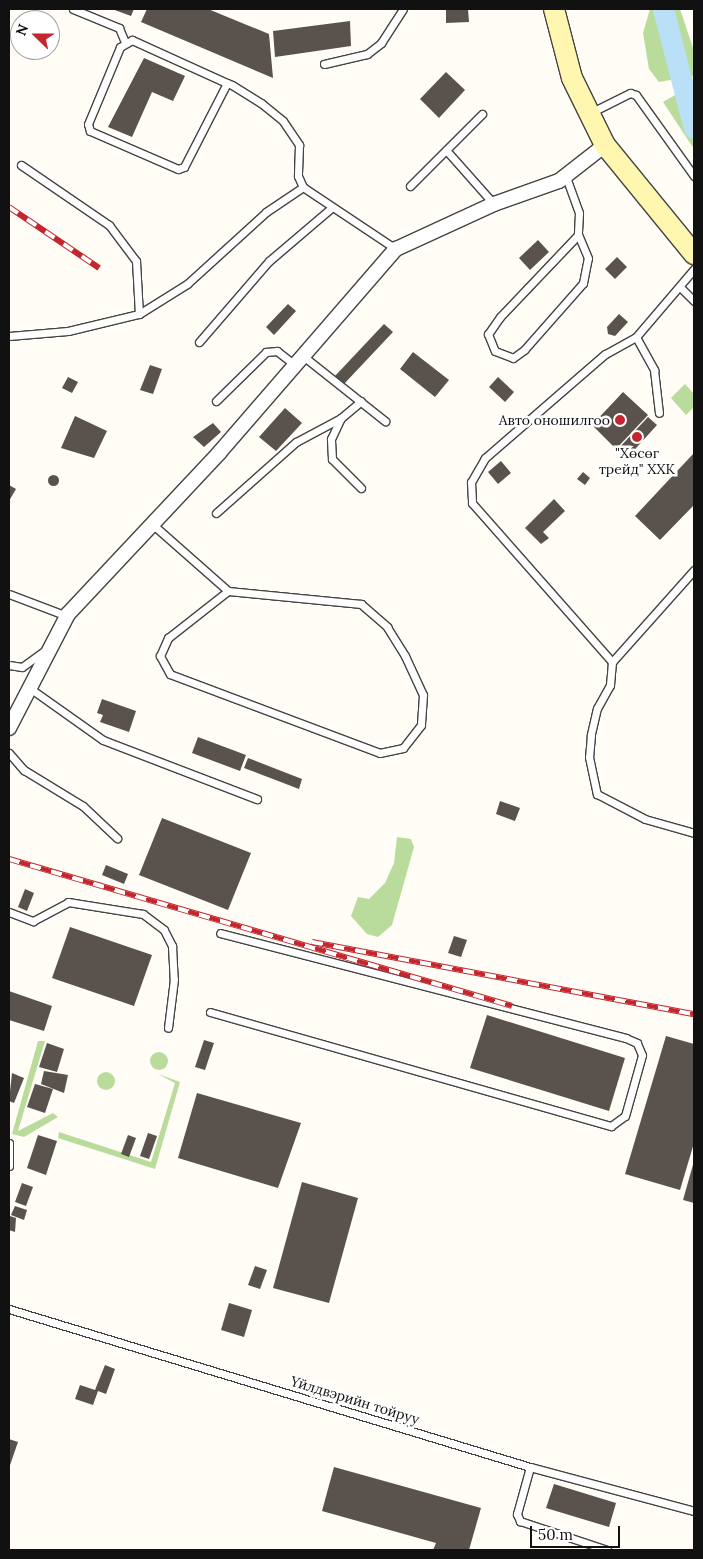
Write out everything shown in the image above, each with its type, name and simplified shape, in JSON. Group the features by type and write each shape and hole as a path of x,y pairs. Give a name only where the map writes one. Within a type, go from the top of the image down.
{"main road":[{"path":"554,9 572,78 605,144 694,254"}],"street":[{"path":"9,728 31,689 68,614 299,361 396,249 494,204 566,176 605,144"}],"lane":[{"path":"74,9 119,28 125,42 88,124 90,131 178,169 190,160 227,82"},
{"path":"324,64 367,54 381,43 403,9"},
{"path":"125,42 132,40 227,82 283,121 299,145 298,176 303,187 330,209 396,249"},
{"path":"589,113 630,93 636,95 694,176"},
{"path":"410,186 482,114"},
{"path":"446,150 494,204"},
{"path":"21,164 109,225 136,261 139,314"},
{"path":"566,176 579,213 578,235 588,258 583,284 524,350 514,358 495,351 488,334 500,317 578,235"},
{"path":"9,336 68,331 139,314 187,284 266,212 303,187"},
{"path":"200,342 269,261 330,209"},
{"path":"612,662 472,503 471,482 485,458 605,354 636,337 694,269"},
{"path":"680,287 694,301"},
{"path":"636,337 654,370 659,413"},
{"path":"216,401 266,352 277,351 299,361 361,401 385,421"},
{"path":"216,513 296,442 341,418 361,401"},
{"path":"341,418 332,439 332,459 360,488"},
{"path":"151,523 228,591 361,604 387,627 423,695 421,725 404,748 380,753 170,674 160,656 168,638 228,591"},
{"path":"694,570 612,662 610,685 597,708 590,735 589,757 597,794 645,819 694,833"},
{"path":"9,594 68,614 40,656 22,667 9,665"},
{"path":"31,689 103,740 257,799"},
{"path":"9,753 24,770 83,806 117,838"},
{"path":"9,912 33,921 68,902 143,914 164,930 172,946 174,978 168,1028"},
{"path":"210,1012 611,1126 626,1116 642,1055 637,1043 626,1038 220,933"},
{"path":"9,1143 12,1156 9,1166"},
{"name":"Үйлдвэрийн тойруу","path":"9,1309 530,1467 694,1511"},
{"path":"530,1467 517,1514 520,1521 607,1550"}],"green space":[{"path":"650,9 680,9 694,51 694,76 659,82 649,69 643,33"},
{"path":"682,91 694,100 694,149 663,102"},
{"path":"685,384 694,394 694,407 686,415 671,398"},
{"path":"397,837 411,839 414,847 392,925 378,937 367,934 351,916 358,897 369,899 385,883 394,863"},
{"path":"38,1041 45,1041 18,1131 53,1113 58,1117 24,1137 12,1134"},
{"path":"159,1052 165,1055 168,1061 165,1067 159,1070 153,1067 150,1061 153,1055"},
{"path":"106,1072 112,1075 115,1081 112,1087 106,1090 100,1087 97,1081 100,1075"},
{"path":"158,1074 180,1082 155,1169 58,1138 59,1132 151,1162 175,1083"}],"building":[{"path":"112,9 134,9 131,16"},
{"path":"147,9 208,9 269,34 273,78 141,22"},
{"path":"446,9 468,9 469,22 446,23"},
{"path":"350,21 351,46 275,57 273,31"},
{"path":"144,58 185,76 173,101 152,92 132,137 108,127"},
{"path":"446,72 465,90 439,118 420,99"},
{"path":"538,240 549,252 530,270 519,258"},
{"path":"617,257 627,267 615,279 605,269"},
{"path":"288,304 296,311 274,335 266,327"},
{"path":"619,314 628,322 615,336 608,334 607,327"},
{"path":"384,324 393,332 344,384 335,376"},
{"path":"413,352 449,380 435,397 400,369"},
{"path":"150,365 162,369 153,394 140,390"},
{"path":"68,377 78,382 72,393 62,388"},
{"path":"498,377 514,392 505,402 489,387"},
{"name":"Авто оношилгоо","path":"623,392 648,415 616,449 592,425"},
{"path":"285,408 302,423 276,451 259,437"},
{"path":"75,416 107,431 94,458 61,448"},
{"name":"\"Хөсөг трейд\" ХХК","path":"648,417 657,425 627,458 618,449"},
{"path":"213,423 221,432 204,447 193,437"},
{"path":"694,453 694,505 660,540 635,516"},
{"path":"501,461 511,473 498,484 488,472"},
{"path":"583,472 590,478 585,485 577,479"},
{"path":"53,474 59,480 53,486 47,480"},
{"path":"9,485 16,489 9,501"},
{"path":"554,499 565,511 543,532 549,538 541,544 525,528"},
{"path":"102,699 136,711 129,732 100,722 103,715 97,713"},
{"path":"198,737 246,755 240,771 192,753"},
{"path":"248,758 302,779 299,789 244,768"},
{"path":"500,801 520,808 515,821 496,814"},
{"path":"162,818 251,853 228,910 139,875"},
{"path":"106,865 128,874 124,884 102,875"},
{"path":"25,889 34,893 27,911 18,907"},
{"path":"70,927 152,955 134,1006 52,978"},
{"path":"454,936 467,940 461,957 448,953"},
{"path":"9,991 52,1006 44,1031 9,1020"},
{"path":"487,1015 625,1058 609,1111 470,1068"},
{"path":"666,1036 694,1044 694,1143 680,1190 625,1174"},
{"path":"204,1040 214,1043 205,1070 195,1067"},
{"path":"47,1043 64,1049 57,1072 39,1067"},
{"path":"44,1071 68,1075 64,1093 41,1084"},
{"path":"12,1073 24,1078 14,1103 9,1101"},
{"path":"35,1084 53,1089 45,1113 27,1107"},
{"path":"197,1093 301,1123 278,1188 178,1158"},
{"path":"148,1133 157,1136 149,1159 140,1156"},
{"path":"38,1135 57,1141 46,1175 27,1168"},
{"path":"128,1135 136,1138 129,1157 121,1154"},
{"path":"694,1161 694,1203 683,1200"},
{"path":"302,1182 358,1198 329,1303 273,1288"},
{"path":"22,1183 33,1187 26,1206 15,1202"},
{"path":"15,1206 27,1210 24,1220 11,1215"},
{"path":"10,1216 16,1218 15,1232 9,1230"},
{"path":"255,1266 267,1270 260,1289 248,1285"},
{"path":"229,1303 252,1310 244,1337 221,1330"},
{"path":"105,1365 115,1369 106,1394 98,1391 93,1405 75,1399 80,1385 95,1390"},
{"path":"9,1439 18,1442 9,1468"},
{"path":"334,1467 481,1508 469,1550 433,1550 436,1543 322,1511"},
{"path":"554,1484 616,1503 609,1527 546,1508"}],"waterway":[{"path":"663,9 694,128"}],"railway":[{"path":"9,207 99,268"},
{"path":"9,859 512,1006"},
{"path":"312,942 694,1014"}],"place":[{"name":"Авто оношилгоо","path":"620,420"},
{"name":"\"Хөсөг трейд\" ХХК","path":"637,437"}]}
